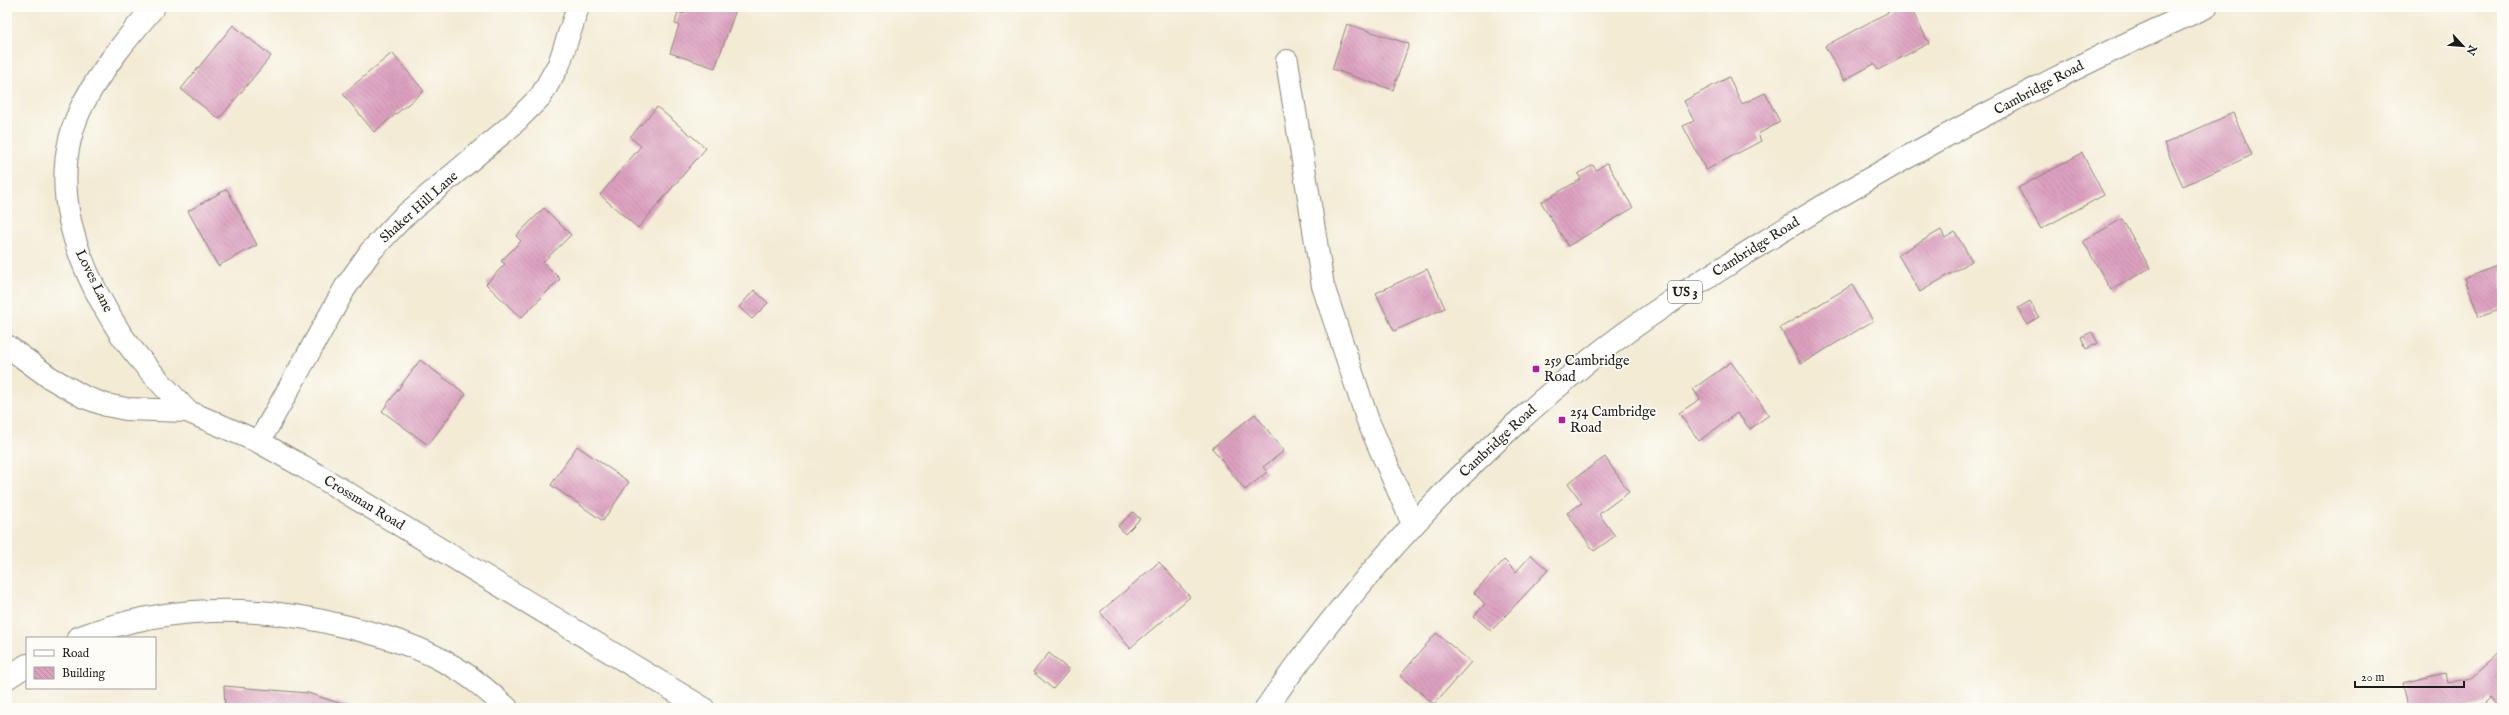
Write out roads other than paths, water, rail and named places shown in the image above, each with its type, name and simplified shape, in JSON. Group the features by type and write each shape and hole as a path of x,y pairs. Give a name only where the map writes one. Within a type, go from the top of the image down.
{"main road":[{"name":"Loves Lane","path":"154,7 127,37 104,69 84,104 72,135 65,164 66,203 69,222 82,261 120,333 187,411"},
{"name":"Shaker Hill Lane","path":"259,442 345,288 360,266 403,217 512,125 541,96 559,64 578,7"},
{"name":"Cambridge Road","path":"1266,708 1343,605 1413,524 1499,440 1593,358 1705,279 1841,195 1923,149 2085,63 2206,7"},
{"path":"1287,61 1323,286 1368,421 1413,524"},
{"name":"Crossman Road","path":"7,346 49,377 84,397 126,409 187,411 259,442 318,475 703,708"},
{"path":"81,637 133,622 187,611 236,610 312,618 364,630 425,651 448,663 507,708"},
{"path":"7,678 26,666"}],"place":[{"name":"259 Cambridge Road","path":"1536,369"},
{"name":"254 Cambridge Road","path":"1562,420"}]}
